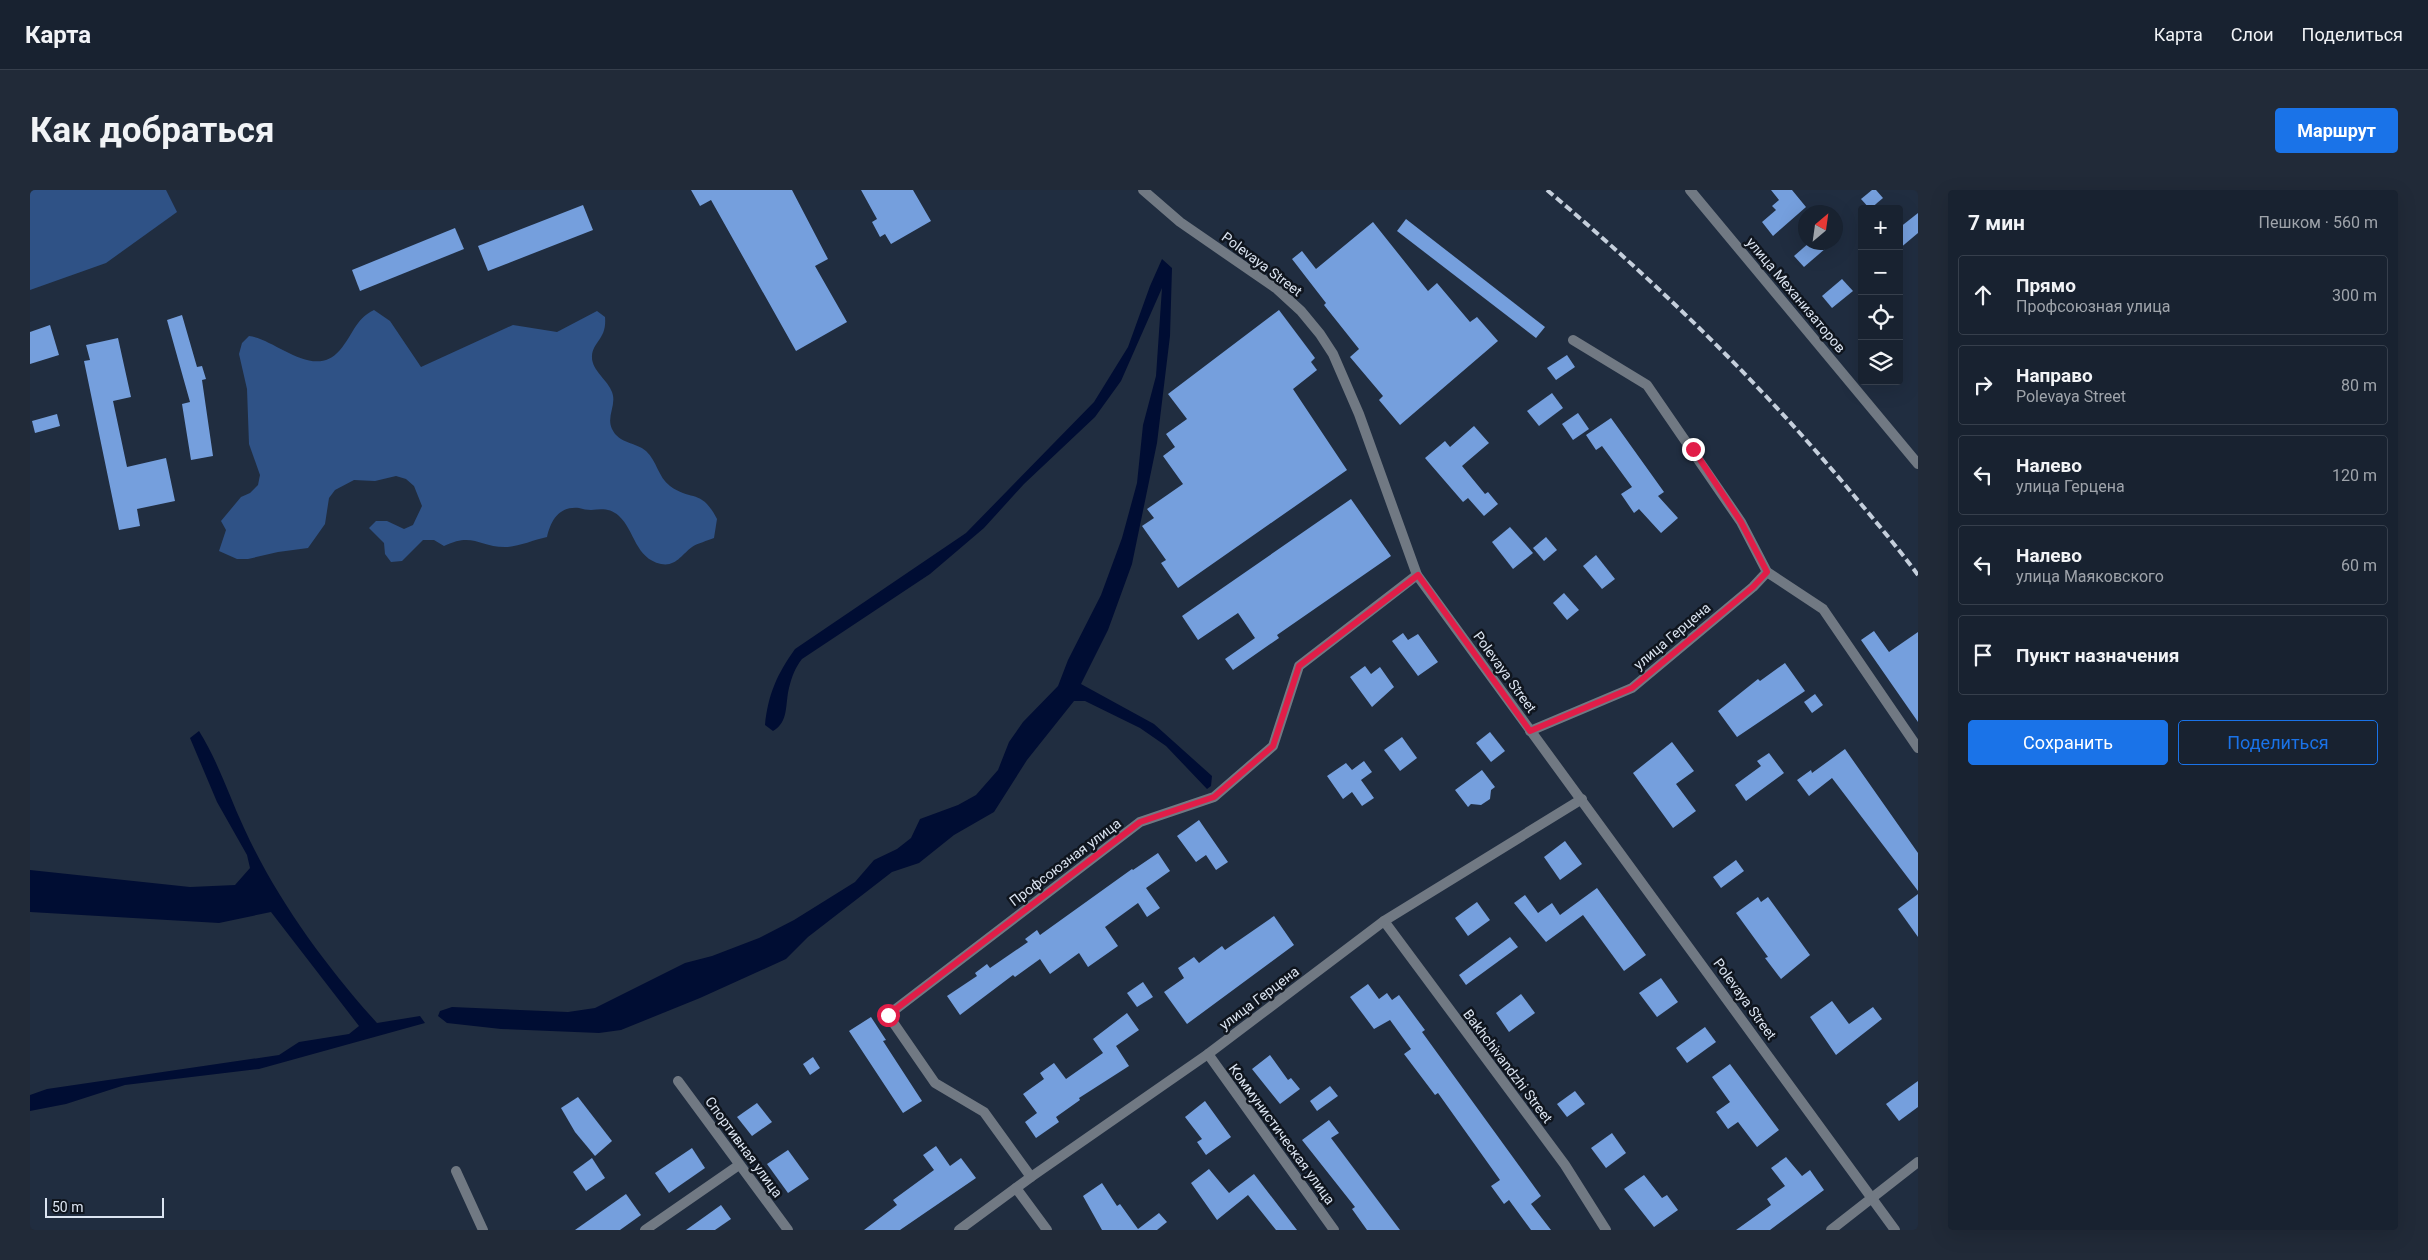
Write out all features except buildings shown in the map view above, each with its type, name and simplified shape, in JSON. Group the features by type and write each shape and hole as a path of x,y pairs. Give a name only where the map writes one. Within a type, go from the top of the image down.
{"street":[{"name":"Polevaya Street","path":"1143,190 1180,222 1277,289 1302,311 1320,334 1333,354 1359,414 1418,575 1895,1230"},
{"name":"улица Механизаторов","path":"1690,190 1918,464"},
{"path":"1573,340 1647,385 1741,522 1767,572 1823,609 1918,748"},
{"name":"улица Герцена","path":"1530,731 1632,688 1753,587 1767,572"},
{"name":"Профсоюзная улица","path":"1031,1177 984,1112 936,1083 888,1015 1140,822 1214,797 1273,746 1299,666 1418,575"},
{"name":"улица Герцена","path":"959,1230 1031,1177 1208,1054 1384,921 1582,799"},
{"name":"Bakhchivandzhi Street","path":"1384,921 1565,1165 1606,1230"},
{"name":"Коммунистическая улица","path":"1208,1054 1334,1230"},
{"name":"Спортивная улица","path":"678,1081 788,1230"},
{"path":"1831,1230 1918,1162"},
{"path":"645,1230 739,1164"},
{"path":"456,1171 483,1230"},
{"path":"1016,1188 1047,1230"}],"shaded area":[{"path":"30,190 166,190 177,212 106,263 30,290"},
{"path":"1162,259 1172,268 1170,336 1157,443 1132,564 1108,630 1081,684 1154,724 1212,776 1211,786 1207,789 1166,746 1140,728 1085,701 1074,701 1027,760 994,812 954,835 919,863 892,872 808,937 786,959 700,998 621,1030 599,1033 501,1029 447,1023 438,1016 440,1011 452,1007 568,1012 595,1008 685,963 712,956 759,938 794,920 855,882 874,860 897,849 911,838 920,819 958,805 976,795 998,770 1009,742 1023,722 1058,686 1068,660 1101,595 1122,538 1137,483 1143,425 1156,376 1162,288 1121,381 1095,417 1024,484 984,528 930,574 802,659 791,680 786,712 782,723 773,731 765,725 771,694 778,676 795,649 966,533 1094,402 1128,347"},
{"path":"374,310 390,321 421,367 513,325 557,332 597,311 605,317 605,324 602,335 593,351 592,361 612,392 613,401 610,424 612,429 623,440 646,451 670,486 706,503 717,519 714,538 692,547 671,564 661,564 652,561 646,556 616,513 599,509 572,508 566,509 557,515 547,537 510,547 469,540 462,540 444,546 434,540 423,540 402,561 391,562 385,554 384,543 369,528 376,521 387,521 404,529 413,525 422,506 414,486 406,479 396,476 375,481 354,480 335,490 329,498 325,524 308,548 248,559 237,559 219,551 226,530 221,521 241,497 250,493 258,485 260,475 249,444 247,389 239,354 242,343 249,336 260,339 295,356 319,361 330,358 340,350 362,318"},
{"path":"199,731 218,766 239,816 271,881 321,955 377,1023 420,1016 425,1023 259,1069 125,1085 66,1104 30,1111 30,1095 47,1089 279,1055 299,1042 349,1034 359,1026 271,912 219,923 30,912 30,870 190,887 235,885 250,868 247,855 217,802 190,738"}],"railway":[{"path":"1547,190 1627,260 1703,332 1776,406 1846,486 1918,575"}],"route":[{"path":"888,1015 1140,822 1214,797 1273,746 1299,666 1418,575 1530,731 1632,688 1753,587 1767,572 1741,522 1693,449"}]}
